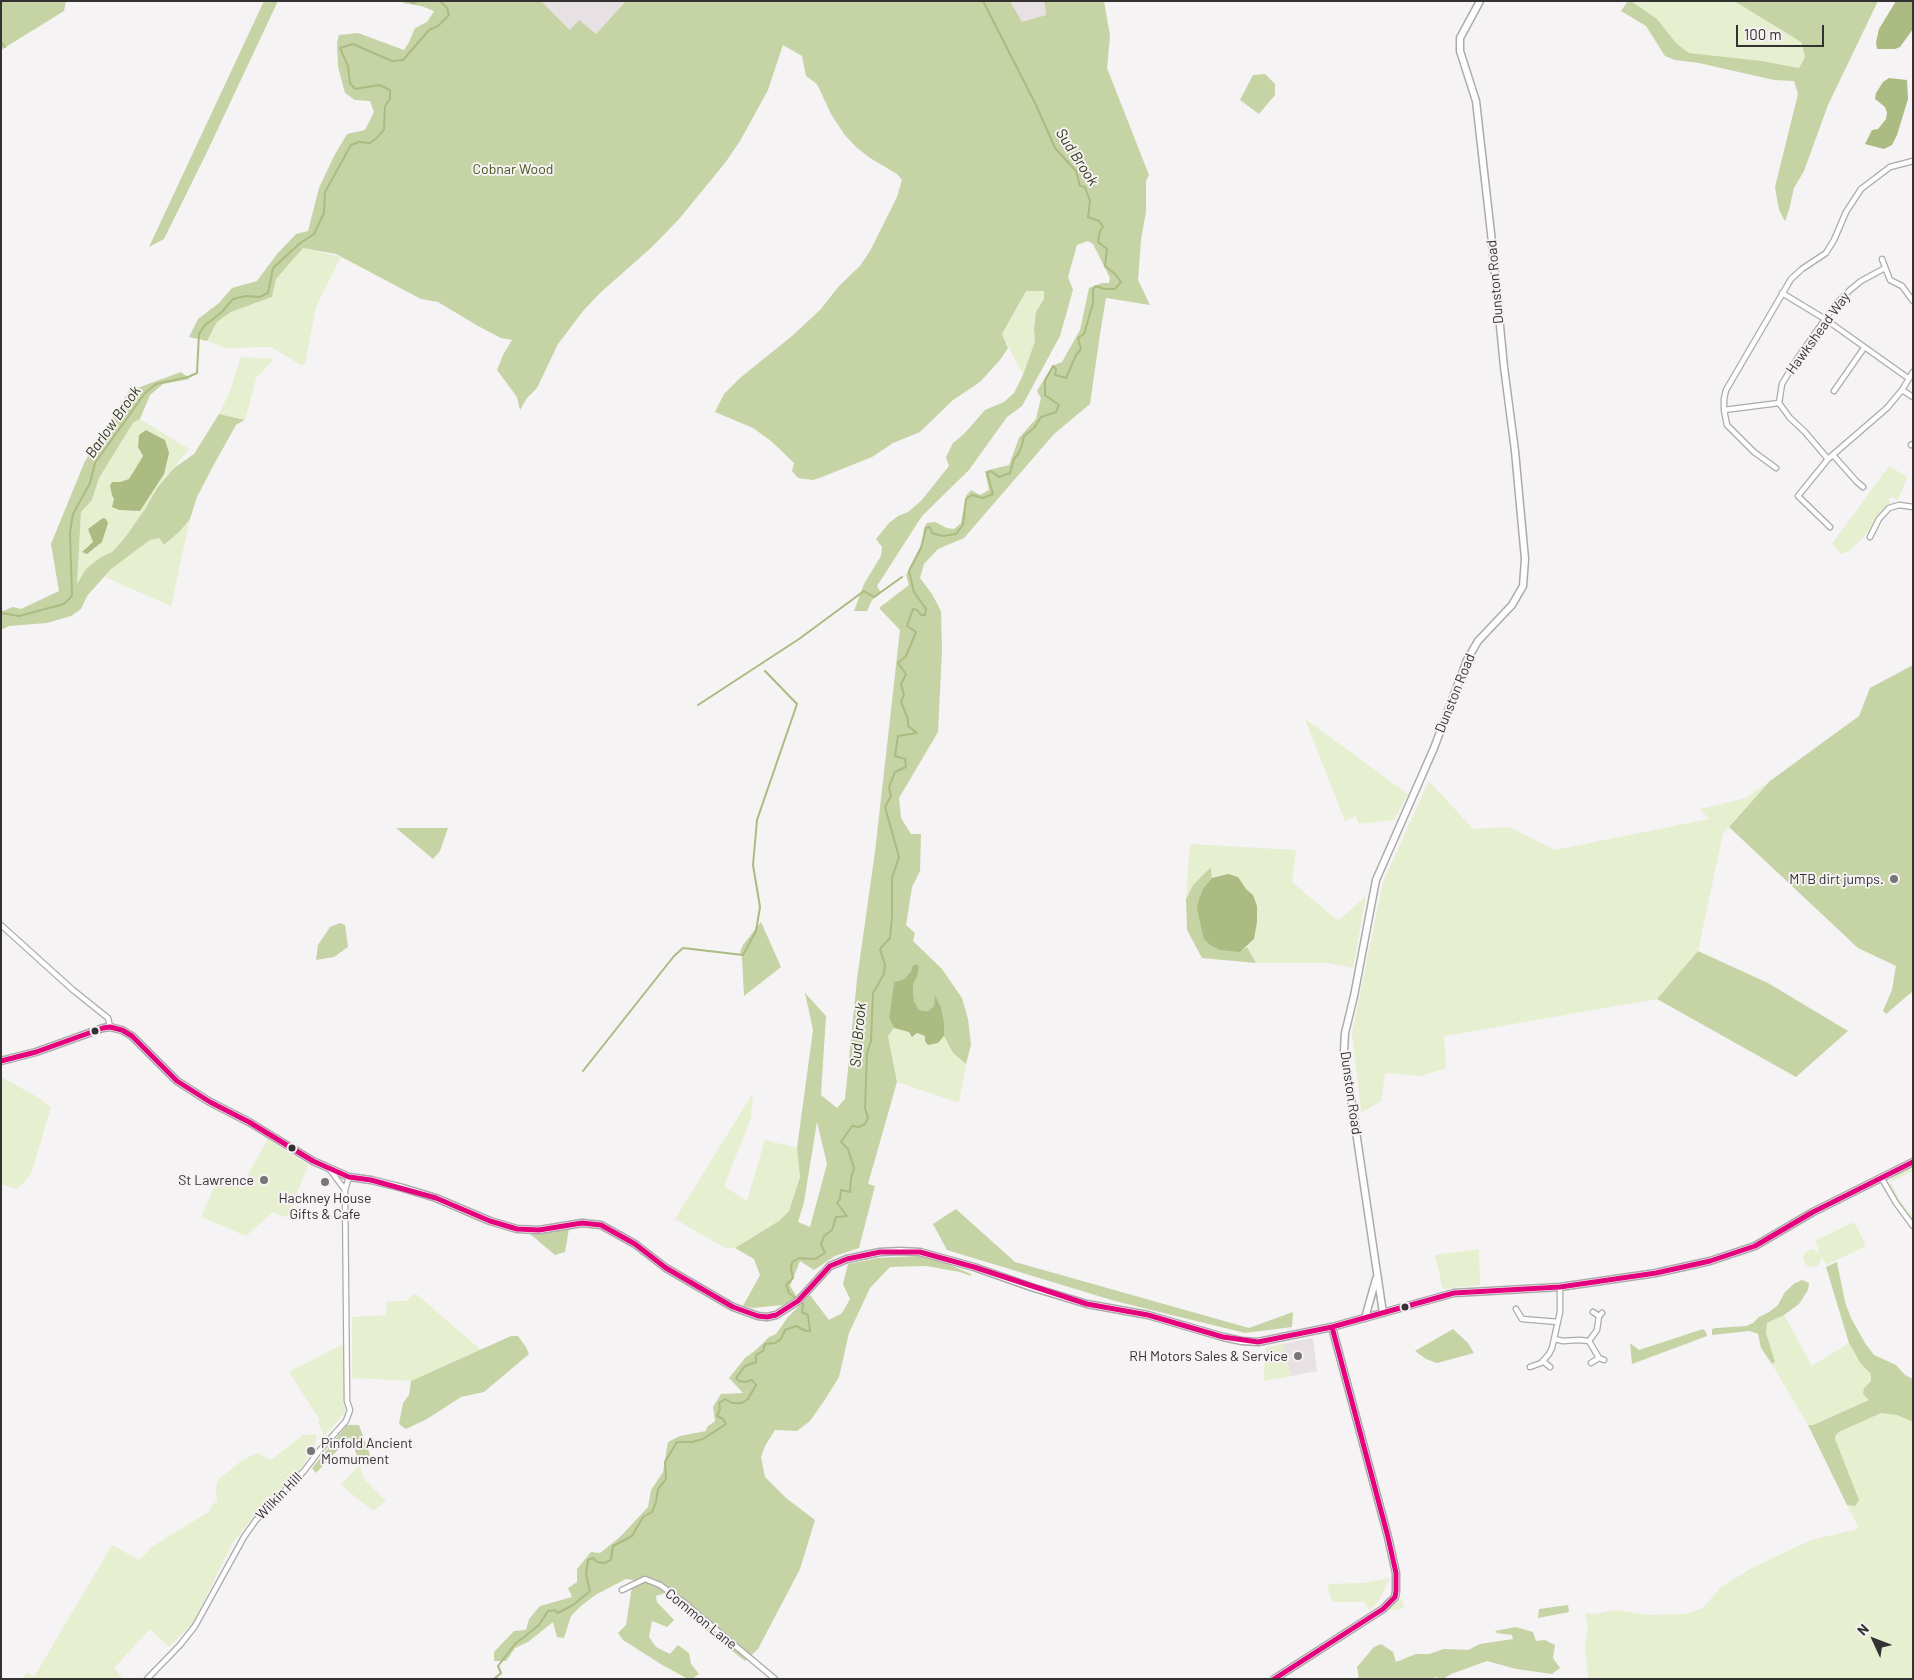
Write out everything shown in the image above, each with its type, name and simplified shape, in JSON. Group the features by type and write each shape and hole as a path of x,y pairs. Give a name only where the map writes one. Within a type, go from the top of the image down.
{"main road":[{"name":"Dunston Road","path":"1383,1313 1344,1051 1345,1033 1376,880 1434,748 1467,660 1478,641 1512,605 1523,586 1525,559 1515,451 1498,321 1491,233 1476,101 1460,51 1460,38 1480,1"},
{"path":"1,1061 36,1052 110,1027 122,1030 132,1036 177,1081 313,1161 349,1177 371,1180 436,1198 490,1221 517,1229 539,1230 582,1223 601,1225 635,1244 666,1268 725,1302 758,1316 767,1317 776,1315 798,1301 830,1266 847,1259 880,1252 920,1252 974,1267 1087,1304 1148,1315 1242,1341 1264,1341 1332,1327 1454,1293 1560,1287 1656,1273 1710,1261 1755,1246 1814,1212 1913,1162"},
{"name":"Dunston Road","path":"1365,1318 1377,1275"},
{"path":"1274,1679 1383,1609 1395,1597 1396,1591 1396,1573 1388,1537 1332,1327"}],"street":[{"path":"1776,468 1754,452 1727,425 1724,399 1731,380 1791,279 1826,253 1846,212 1861,189 1881,172 1899,164 1913,161"},
{"path":"1882,259 1890,280 1902,286 1913,301"},
{"name":"Hawkshead Way","path":"1780,403 1782,384 1786,376 1835,305 1873,272 1885,268"},
{"path":"1782,293 1825,319 1908,378"},
{"path":"1834,391 1864,348"},
{"path":"1830,528 1798,496 1828,459 1873,421 1902,390 1913,372"},
{"path":"1902,390 1913,397"},
{"path":"1724,410 1780,403 1790,418 1828,459"},
{"path":"1833,455 1856,482 1863,486"},
{"path":"1870,537 1876,524 1889,508 1900,505 1913,507"},
{"path":"1,925 73,990 108,1018 110,1027"},
{"path":"328,1167 345,1190"},
{"name":"Wilkin Hill","path":"148,1679 195,1626 244,1537 256,1520 304,1471 346,1421 350,1410 348,1402 345,1190 349,1177"},
{"path":"1881,1177 1896,1203 1913,1226"},
{"path":"1530,1368 1543,1361 1549,1354 1555,1339 1561,1302 1560,1287"},
{"path":"1516,1309 1522,1319"},
{"path":"1589,1341 1597,1330 1601,1315 1593,1312"},
{"path":"1522,1319 1558,1322"},
{"path":"1518,1324 1522,1319"},
{"path":"1555,1339 1563,1341 1589,1341"},
{"path":"1589,1341 1601,1359 1590,1363"},
{"path":"1543,1361 1550,1367"},
{"name":"Common Lane","path":"622,1590 645,1579 660,1585 682,1600 774,1679"}],"shaded area":[{"path":"541,1 626,1 596,34 571,30"},
{"path":"1010,1 1044,1 1046,15 1021,23"},
{"path":"1631,1 1734,1 1801,42 1805,57 1799,68 1762,61 1689,53 1676,43 1657,19"},
{"path":"1896,1 1913,1 1913,29 1900,47 1895,49 1877,49 1876,42 1879,29"},
{"path":"1889,78 1907,80 1908,99 1897,135 1892,145 1884,149 1865,144 1872,130 1878,129 1886,119 1885,107 1875,99 1876,93 1883,82"},
{"path":"303,248 341,257 316,306 305,364 301,365 271,347 226,348 207,341 217,322 231,312 272,297 276,279"},
{"path":"1026,291 1044,291 1044,299 1036,313 1035,341 1023,375 1002,334"},
{"path":"241,357 274,359 256,378 245,420 219,414 230,391"},
{"path":"140,419 189,449 157,488 124,539 112,552 101,557 77,585 81,512 92,500 99,478 133,423","holes":["146,430 165,440 114,499 120,482 129,479 143,456 138,447","88,529 102,542 95,549 83,552 93,542"]},
{"path":"146,430 165,440 169,453 164,474 140,511 119,510 112,507 114,499 110,486 112,482 129,479 143,456 138,447 139,435"},
{"path":"1889,466 1907,477 1898,500 1893,497 1889,499 1890,504 1883,509 1864,537 1849,551 1841,554 1832,544"},
{"path":"103,518 108,523 102,542 87,554 82,552 93,542 88,529"},
{"path":"190,519 171,606 105,577 111,569 150,540 159,538 164,545"},
{"path":"1305,719 1408,794 1394,820 1359,824 1356,816 1345,821"},
{"path":"1429,781 1473,829 1509,827 1555,850 1709,819 1700,809 1746,798 1770,781 1723,833 1698,951 1657,999 1444,1036 1446,1068 1421,1076 1385,1073 1381,1101 1361,1113 1352,1033 1383,882"},
{"path":"1190,844 1296,850 1292,882 1338,921 1366,896 1353,968 1327,963 1256,963 1247,947 1254,939 1253,895 1246,889 1238,877 1221,875 1212,878 1212,868 1193,885 1186,899"},
{"path":"1228,874 1238,877 1246,889 1253,895 1257,906 1254,939 1240,952 1220,950 1210,945 1204,939 1197,909 1204,887 1212,878"},
{"path":"917,964 919,966 918,974 913,985 914,1001 919,1010 928,1011 934,1006 935,996 941,1007 944,1022 944,1036 938,1043 928,1045 925,1041 925,1036 917,1033 912,1037 909,1032 894,1028 889,1018 894,982 904,979 913,966"},
{"path":"894,1028 925,1036 938,1043 944,1036 953,1053 966,1064 959,1103 897,1082 888,1036"},
{"path":"1,1077 39,1098 51,1107 32,1171 17,1189 1,1184"},
{"path":"753,1093 751,1118 724,1186 747,1201 765,1140 797,1148 800,1176 789,1211 779,1221 735,1248 725,1248 675,1219"},
{"path":"268,1139 308,1165 288,1216 285,1217 273,1212 246,1236 201,1217 215,1185 219,1186 221,1180 243,1189 250,1171"},
{"path":"1913,1166 1913,1171 1890,1182 1893,1176"},
{"path":"1890,1184 1892,1184 1899,1199 1913,1217 1913,1222 1896,1200"},
{"path":"1854,1222 1866,1246 1826,1265 1822,1256 1817,1266 1811,1267 1806,1265 1803,1257 1806,1252 1812,1249 1820,1253 1815,1241"},
{"path":"1479,1249 1480,1285 1443,1289 1435,1255"},
{"path":"415,1293 481,1350 411,1381 352,1378 352,1317 386,1315 387,1301 406,1301"},
{"path":"1784,1315 1812,1366 1849,1343 1861,1364 1871,1374 1871,1381 1864,1388 1869,1400 1813,1425 1808,1425 1772,1364 1775,1362 1766,1333 1767,1323"},
{"path":"1313,1338 1317,1371 1291,1376 1282,1344"},
{"path":"343,1344 345,1401 348,1409 322,1439 323,1433 318,1422 320,1420 289,1372"},
{"path":"1282,1344 1291,1376 1264,1381 1265,1349"},
{"path":"1881,1413 1897,1415 1913,1422 1913,1679 1588,1679 1585,1644 1588,1625 1585,1613 1595,1614 1617,1610 1650,1615 1685,1614 1703,1608 1721,1587 1752,1568 1811,1540 1857,1529 1858,1524 1847,1505 1855,1506 1835,1439 1839,1432"},
{"path":"303,1435 316,1435 315,1449 310,1446 306,1450 310,1455 298,1472 252,1518 232,1544 193,1623 169,1647 150,1629 114,1668 123,1679 23,1679 27,1672 34,1677 112,1545 139,1560 153,1546 210,1511 211,1506 217,1501 216,1488 218,1480 241,1461 257,1453 272,1459"},
{"path":"360,1464 363,1478 386,1501 373,1511 341,1485"},
{"path":"1390,1578 1378,1602 1369,1610 1364,1602 1332,1602 1327,1584 1364,1583"},
{"path":"1397,1598 1402,1600 1404,1608 1388,1611"}],"green space":[{"path":"1,1 66,1 64,11 1,50"},
{"path":"264,1 278,1 164,239 149,247"},
{"name":"Cobnar Wood","path":"403,1 541,1 570,30 579,20 596,34 626,1 671,1 672,3 674,1 1010,1 1022,22 1046,15 1044,1 1104,1 1110,36 1107,68 1149,175 1146,181 1146,212 1141,240 1138,280 1150,305 1106,298 1090,404 1054,434 964,538 938,549 924,564 920,578 932,594 941,611 942,650 938,732 899,798 901,818 911,834 921,834 920,871 912,887 906,925 915,933 913,941 942,969 962,998 968,1019 971,1045 966,1064 953,1053 944,1036 941,1007 935,998 934,1006 928,1011 919,1010 914,1001 913,985 918,974 919,966 917,964 904,979 894,982 889,1018 894,1028 888,1036 897,1082 868,1184 875,1186 859,1248 835,1256 814,1270 800,1261 790,1286 797,1297 783,1305 753,1308 743,1306 760,1275 754,1259 735,1248 779,1221 789,1211 800,1177 797,1148 813,1030 805,993 826,1016 821,1095 837,1108 845,1099 857,979 875,852 900,630 879,608 909,585 906,575 922,543 924,528 927,523 935,522 954,529 961,523 966,496 971,490 980,495 989,490 985,471 1009,465 1019,438 1036,419 1041,398 1037,391 1052,366 1062,362 1080,330 1089,288 1102,283 1109,283 1110,278 1093,244 1088,241 1077,245 1068,277 1073,290 1060,336 1022,406 1007,417 969,470 922,516 877,586 881,593 872,600 867,611 854,611 864,584 881,556 882,547 876,539 889,523 898,516 908,512 921,501 949,466 946,457 953,443 964,434 985,410 1004,402 1014,393 1023,375 1035,341 1036,312 1044,299 1044,291 1026,291 1002,334 1008,348 980,382 953,400 920,432 893,443 872,457 822,477 813,480 798,478 792,471 794,463 771,441 753,428 715,412 724,394 821,309 839,286 860,266 870,251 897,197 902,180 897,174 856,147 844,134 831,114 817,84 806,76 802,56 783,45 768,90 740,141 725,163 679,219 652,247 600,293 583,311 558,344 537,388 527,398 520,410 517,397 497,370 512,340 501,338 438,302 421,299 336,254 303,248 276,279 272,297 231,312 217,322 207,341 189,337 198,319 219,303 232,288 257,281 277,254 296,234 308,231 319,188 334,156 347,134 365,130 374,112 370,101 355,100 345,93 338,67 337,43 339,35 358,33 404,50 415,28 427,22 434,11 421,6 403,3","holes":["817,1122 827,1164 810,1227 798,1222 804,1202"]},
{"path":"1628,1 1631,1 1657,19 1676,43 1689,53 1762,61 1799,68 1805,57 1801,42 1734,1 1878,1 1828,105 1804,171 1794,188 1785,221 1779,210 1775,187 1798,94 1794,81 1774,80 1699,63 1675,60 1665,56 1646,26 1621,11"},
{"path":"1265,74 1275,84 1275,95 1259,114 1240,100 1253,75"},
{"path":"181,372 190,379 163,384 150,395 140,419 133,423 99,478 92,500 81,512 77,584 86,569 101,557 112,552 124,539 157,488 174,468 194,454 219,414 245,420 236,425 212,468 197,497 190,519 164,545 159,538 150,540 111,569 87,596 81,609 71,616 47,623 9,626 1,630 1,610 13,607 21,609 59,591 51,544 85,461 129,391"},
{"path":"1913,665 1913,991 1886,1014 1883,1011 1892,990 1896,966 1858,948 1729,827 1770,781 1859,716 1870,688"},
{"path":"396,828 448,828 440,851 433,859"},
{"path":"1211,867 1212,878 1204,887 1239,952 1247,947 1256,963 1202,958 1187,930 1186,899 1193,885"},
{"path":"761,922 781,967 744,996 742,957 740,952 743,945"},
{"path":"340,923 345,925 348,947 334,957 316,960 318,945 330,927"},
{"path":"1698,951 1768,983 1848,1031 1796,1077 1657,999"},
{"path":"956,1209 1015,1262 1249,1328 1293,1312 1292,1327 1245,1333 1115,1301 947,1250 933,1224"},
{"path":"569,1229 565,1252 555,1255 530,1234"},
{"path":"918,1256 943,1262 971,1274 971,1276 960,1272 926,1266 890,1267 870,1288 849,1333 839,1377 824,1401 810,1421 797,1431 775,1430 765,1446 761,1457 765,1477 786,1498 815,1520 800,1569 758,1649 745,1661 696,1622 701,1612 671,1591 656,1596 657,1602 674,1620 667,1627 652,1621 649,1637 656,1647 670,1654 678,1645 689,1653 691,1664 699,1674 692,1679 688,1679 623,1640 618,1633 626,1625 633,1580 626,1579 597,1594 582,1605 571,1616 564,1638 557,1637 553,1622 528,1642 515,1648 506,1661 494,1661 494,1652 514,1631 526,1630 529,1619 540,1606 572,1597 568,1588 577,1582 577,1569 591,1552 600,1553 620,1537 648,1507 651,1490 663,1472 668,1442 680,1436 706,1431 707,1427 715,1421 713,1407 721,1394 743,1393 729,1378 745,1358 769,1337 776,1334 788,1317 810,1295 829,1320 842,1313 850,1299 843,1284 848,1264 878,1258"},
{"path":"1837,1262 1845,1302 1851,1318 1865,1343 1874,1355 1896,1365 1905,1375 1913,1379 1913,1422 1897,1415 1881,1413 1836,1435 1835,1439 1859,1500 1855,1506 1847,1505 1808,1425 1813,1425 1869,1400 1863,1394 1864,1388 1871,1381 1871,1374 1861,1364 1849,1343 1826,1267"},
{"path":"1802,1280 1809,1283 1808,1290 1799,1304 1784,1315 1767,1323 1766,1333 1775,1362 1772,1364 1761,1348 1758,1334 1750,1331 1712,1335 1712,1329 1746,1326 1753,1323 1778,1305 1785,1292 1795,1283"},
{"path":"1453,1329 1468,1343 1474,1353 1437,1363 1426,1359 1415,1351"},
{"path":"1703,1329 1707,1336 1632,1364 1630,1343 1639,1350"},
{"path":"511,1336 518,1336 529,1354 484,1392 461,1397 427,1419 406,1429 399,1424 403,1403 409,1395 411,1381"},
{"path":"347,1425 359,1425 370,1455 360,1464 350,1437 316,1473 312,1468"},
{"path":"1568,1605 1569,1612 1538,1618 1539,1609"},
{"path":"1516,1627 1533,1632 1536,1641 1545,1640 1555,1645 1553,1658 1560,1668 1552,1674 1516,1669 1487,1661 1451,1674 1443,1679 1436,1677 1430,1679 1359,1679 1357,1667 1374,1647 1381,1644 1393,1652 1396,1662 1416,1654 1429,1654 1444,1649 1468,1650 1480,1644 1513,1639 1512,1635 1495,1631"}],"waterway":[{"name":"Barlow Brook","path":"410,1 413,3 418,1"},
{"name":"Barlow Brook","path":"1,613 19,616 64,604 72,596 70,532 73,514 90,483 95,463 145,393 156,384 188,377 197,373 199,334 205,325 221,313 233,299 246,296 260,297 268,293 273,268 299,244 314,234 324,213 325,192 351,145 359,142 370,143 384,129 385,106 390,99 390,90 379,85 355,89 350,83 348,66 340,48 353,44 392,61 403,60 429,30 438,26 449,15 447,8 440,1"},
{"name":"Sud Brook","path":"494,1679 501,1673 498,1666 515,1644 539,1625 548,1611 555,1610 558,1613 573,1605 590,1591 586,1574 588,1560 593,1558 597,1562 604,1563 611,1560 613,1546 632,1536 643,1517 652,1512 658,1489 666,1479 665,1462 677,1442 692,1442 703,1439 726,1424 723,1419 717,1416 720,1409 719,1403 725,1399 732,1403 742,1403 748,1399 756,1385 752,1380 745,1382 739,1381 736,1378 745,1366 756,1362 756,1355 763,1351 765,1344 775,1343 781,1339 785,1330 796,1326 810,1331 808,1315 802,1312 803,1304 789,1293 786,1285 793,1278 792,1262 799,1258 815,1259 825,1253 821,1244 824,1236 832,1230 836,1217 847,1216 837,1203 840,1199 841,1190 850,1192 854,1168 848,1149 841,1142 852,1126 859,1127 865,1124 868,1118 865,1108 867,1053 871,1041 873,993 884,974 885,965 880,949 890,938 892,878 899,857 885,807 891,796 889,787 895,772 906,767 905,759 895,756 898,736 917,733 908,726 908,719 901,702 904,695 901,684 906,674 898,663 906,656 916,632 907,626 913,609 917,610 921,615 925,615 926,609 914,592 909,571 921,548 926,528 930,527 932,533 943,536 956,534 963,525 966,499 972,495 983,498 993,494 987,473 991,471 999,477 1010,473 1024,436 1034,428 1041,417 1056,412 1059,405 1045,395 1045,381 1053,366 1056,369 1055,375 1066,378 1076,355 1081,349 1078,338 1084,334 1093,303 1093,289 1096,286 1104,289 1115,289 1121,282 1105,266 1107,249 1098,242 1100,231 1103,227 1099,221 1088,217 1090,201 1085,187 1080,186 1076,171 1055,148 1036,105 983,1"},
{"path":"1,42 5,47"},
{"path":"698,705 799,639 864,591 874,597 902,577"},
{"path":"583,1071 674,956 683,948 743,955 756,931 760,907 753,865 757,820 797,704 765,671"}],"transit line":[{"path":"1,1061 36,1052 103,1028 110,1027 122,1030 132,1036 177,1081 313,1161 349,1177 371,1180 436,1198 490,1221 517,1229 539,1230 582,1223 601,1225 635,1244 666,1268 733,1307 758,1316 767,1317 776,1315 798,1301 830,1266 847,1259 880,1252 920,1252 974,1267 1087,1304 1148,1315 1223,1337 1258,1342 1332,1327 1454,1293 1560,1287 1656,1273 1710,1261 1755,1246 1813,1212 1913,1162"},
{"path":"1274,1679 1383,1609 1395,1597 1396,1591 1396,1573 1388,1537 1332,1327"}],"place":[{"name":"MTB dirt jumps.","path":"1894,879"},
{"name":"St Lawrence","path":"264,1180"},
{"name":"Hackney House Gifts & Cafe","path":"325,1182"},
{"name":"RH Motors Sales & Service","path":"1298,1356"},
{"name":"Pinfold Ancient Momument","path":"311,1451"}]}
